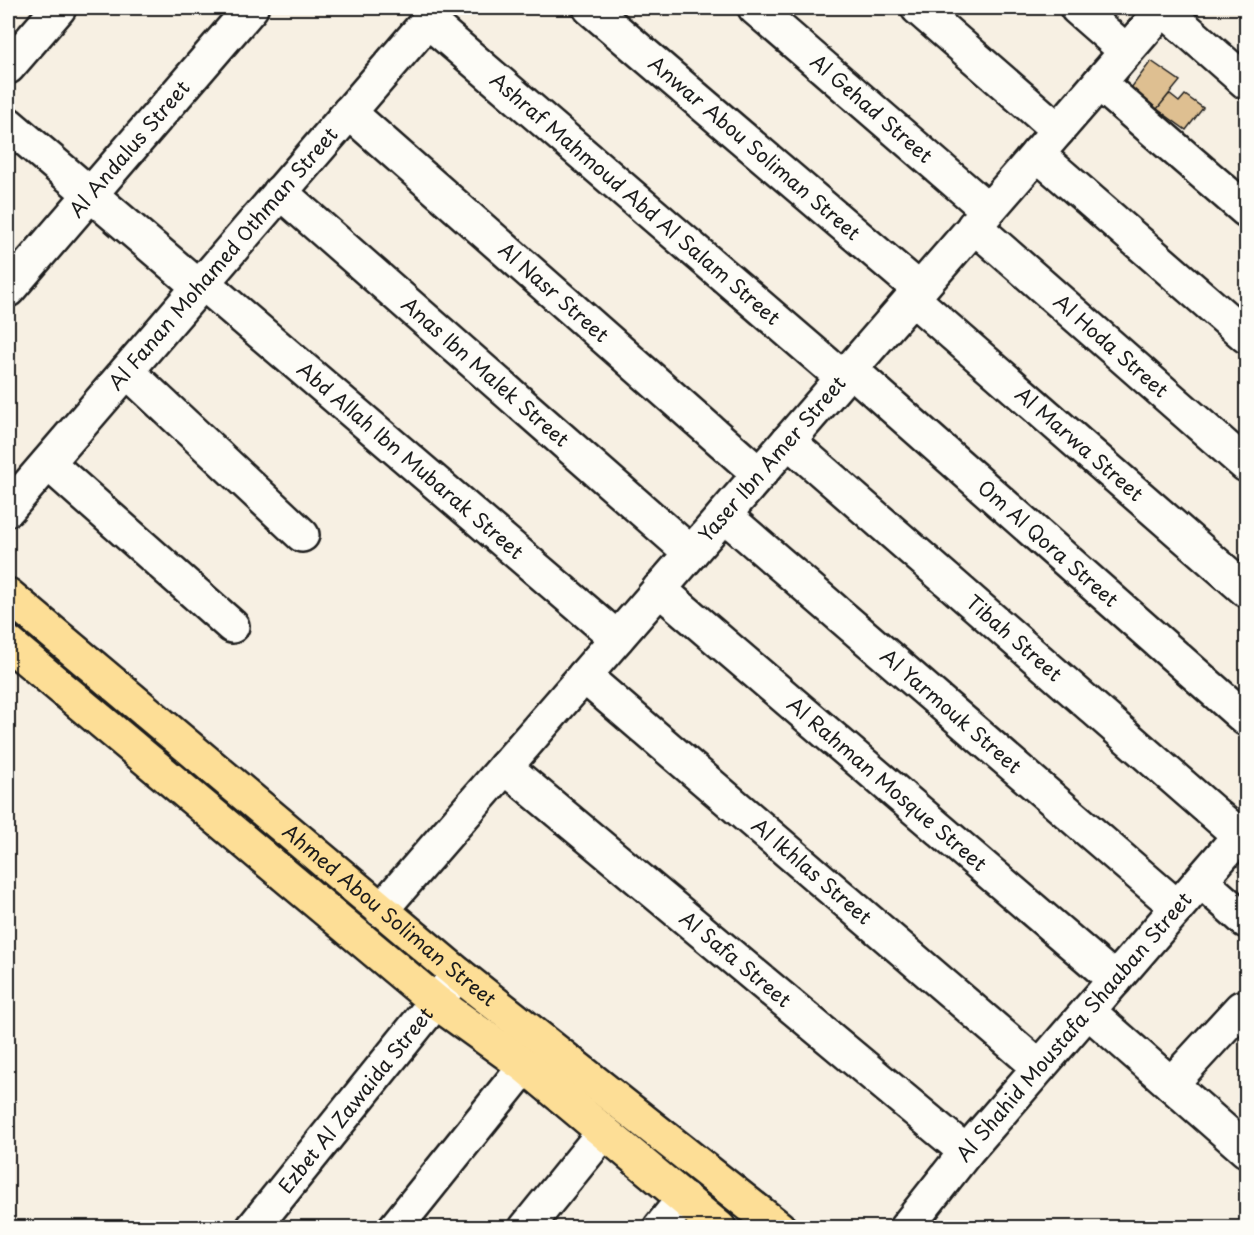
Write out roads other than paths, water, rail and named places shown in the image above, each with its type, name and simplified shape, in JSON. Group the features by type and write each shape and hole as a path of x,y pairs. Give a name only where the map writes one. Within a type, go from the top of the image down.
{"main road":[{"name":"Ahmed Abou Soliman Street","path":"8,595 458,974 779,1227"},
{"name":"Ahmed Abou Soliman Street","path":"8,643 436,1002 525,1066 719,1227"},
{"path":"314,899 338,873"}],"street":[{"path":"8,66 58,8"},
{"name":"Al Andalus Street","path":"8,290 251,8"},
{"name":"Anwar Abou Soliman Street","path":"590,8 916,294"},
{"name":"Al Gehad Street","path":"755,8 981,218"},
{"path":"918,8 1047,142 1246,336"},
{"path":"1077,8 1126,51"},
{"path":"1163,8 1246,82"},
{"name":"Yaser Ibn Amer Street","path":"381,910 1163,8"},
{"name":"Al Fanan Mohamed Othman Street","path":"8,510 432,12"},
{"name":"Ashraf Mahmoud Abd Al Salam Street","path":"432,12 846,373"},
{"path":"1099,83 1246,210"},
{"name":"Al Nasr Street","path":"349,112 759,474"},
{"name":"Abd Allah Ibn Mubarak Street","path":"8,124 617,638"},
{"name":"Anas Ibn Malek Street","path":"280,192 691,553"},
{"name":"Al Hoda Street","path":"981,218 1246,465"},
{"name":"Al Marwa Street","path":"916,294 1246,590"},
{"path":"127,371 302,535"},
{"name":"Om Al Qora Street","path":"846,373 1246,718"},
{"name":"Tibah Street","path":"788,441 1243,832"},
{"path":"48,462 232,626"},
{"name":"Al Yarmouk Street","path":"724,515 1178,907"},
{"name":"Al Rahman Mosque Street","path":"659,589 1114,980"},
{"name":"Al Ikhlas Street","path":"584,676 1039,1067"},
{"name":"Al Safa Street","path":"505,767 966,1152"},
{"name":"Al Shahid Moustafa Shaaban Street","path":"906,1227 966,1152 1243,832"},
{"path":"1201,881 1246,921"},
{"name":"Ezbet Al Zawaida Street","path":"253,1227 458,974"},
{"path":"1171,1084 1241,1008"},
{"path":"1088,1011 1245,1147"},
{"path":"395,1227 525,1066"},
{"path":"526,1227 604,1132"},
{"path":"660,1227 684,1198"}]}
